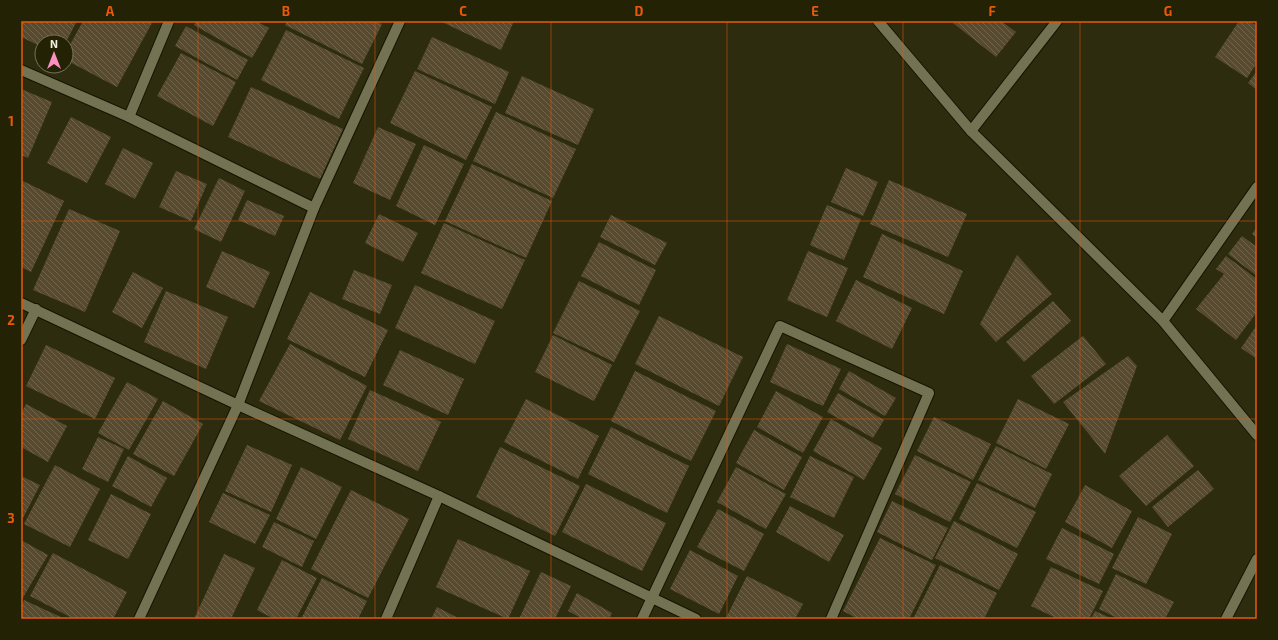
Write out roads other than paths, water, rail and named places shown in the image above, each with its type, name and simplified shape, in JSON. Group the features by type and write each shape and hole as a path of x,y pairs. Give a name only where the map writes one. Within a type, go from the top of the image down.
{"street":[{"path":"129,117 169,21"},
{"path":"139,619 238,405 314,208 400,21"},
{"path":"878,21 971,131 1163,321 1257,435"},
{"path":"971,131 1057,21"},
{"path":"21,70 129,117 314,208"},
{"path":"1163,321 1257,187"},
{"path":"21,303 238,405 438,496 653,597 696,619"},
{"path":"21,340 36,310"},
{"path":"642,619 780,326 929,393 831,619"},
{"path":"386,619 438,496"},
{"path":"1226,619 1257,559"}]}
